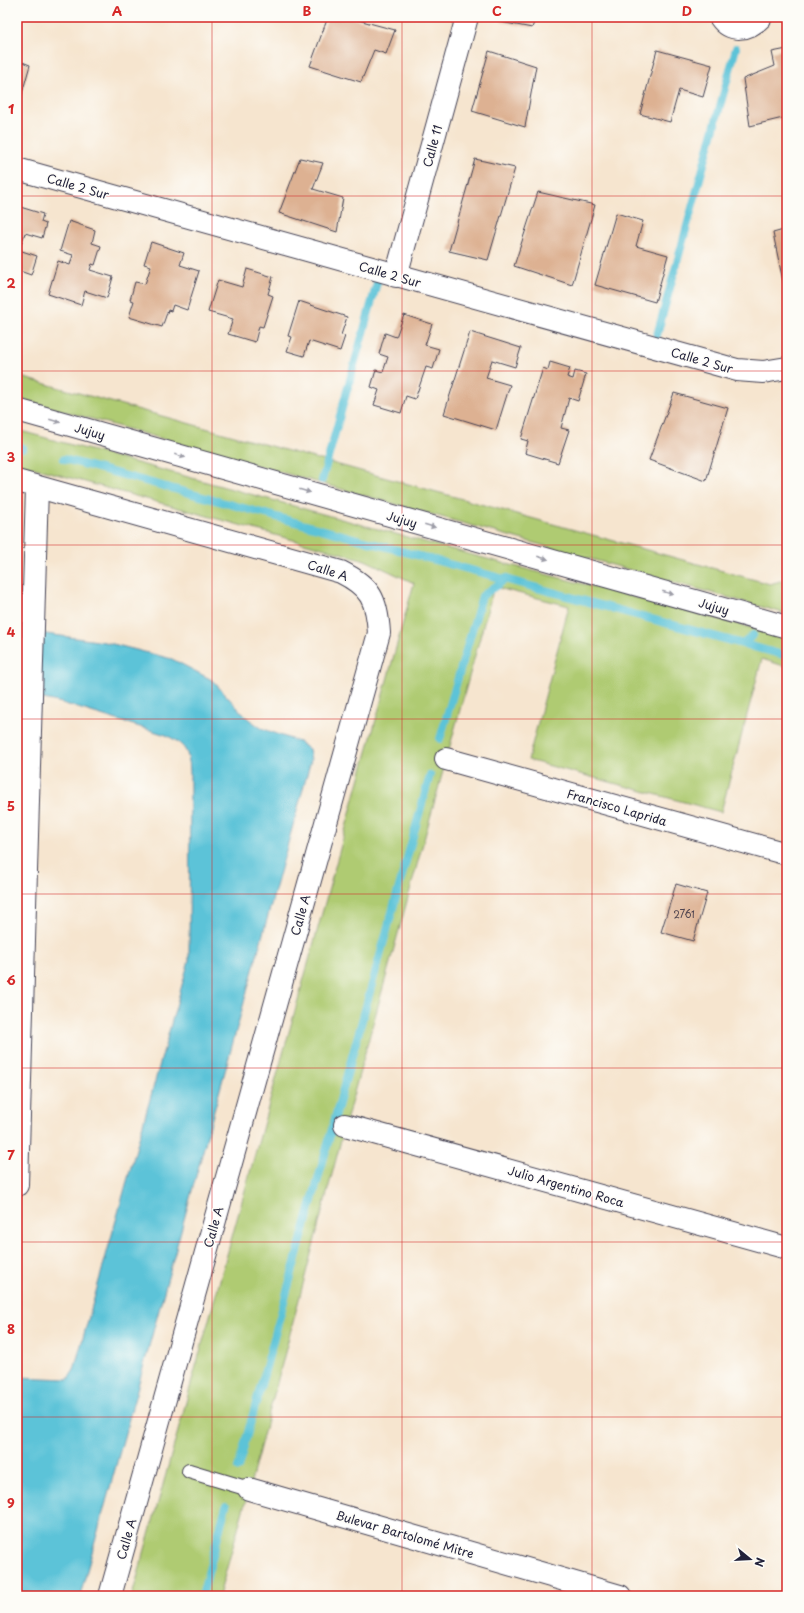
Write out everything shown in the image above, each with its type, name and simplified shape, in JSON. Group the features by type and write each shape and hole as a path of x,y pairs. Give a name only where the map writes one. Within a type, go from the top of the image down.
{"street":[{"name":"Calle 11","path":"396,276 467,17"},
{"path":"720,17 728,25 736,28 746,28 754,24 761,17"},
{"name":"Calle 2 Sur","path":"17,168 396,276 737,370 763,372 787,368"},
{"name":"Jujuy","path":"17,410 787,627"},
{"path":"17,1185 22,849 30,714 33,615 27,484"},
{"name":"Calle A","path":"27,484 340,572 358,580 370,595 378,612 379,633 110,1596"},
{"name":"Francisco Laprida","path":"446,759 787,854"},
{"name":"Julio Argentino Roca","path":"345,1125 787,1248"},
{"name":"Bulevar Bartolomé Mitre","path":"249,1489 620,1596"}],"lane":[{"name":"Bulevar Bartolomé Mitre","path":"189,1471 249,1489"}],"green space":[{"path":"17,376 770,584 787,579 787,614 17,398"},
{"path":"17,430 476,556 787,637 787,667 762,659 721,812 528,760 569,606 494,587 345,1125 249,1489 219,1596 132,1596 414,583 365,560 17,463"}],"water":[{"path":"17,630 105,642 172,659 212,680 246,717 261,728 299,742 309,749 311,760 80,1596 17,1596 17,1377 68,1379 74,1370 189,960 190,773 185,749 178,742 166,735 62,703 17,693"}],"building":[{"path":"328,17 347,17 395,30 386,54 374,50 361,82 310,66"},
{"path":"502,17 536,17 532,28 501,22"},
{"path":"787,49 787,117 750,126 743,79 775,66 772,52"},
{"path":"657,50 712,65 703,97 679,90 670,122 640,114"},
{"path":"489,51 536,66 525,127 472,111"},
{"path":"17,60 30,65 17,111"},
{"path":"300,158 323,163 313,189 343,198 337,232 279,213"},
{"path":"475,159 515,168 488,260 449,251"},
{"path":"538,192 595,205 572,285 514,266"},
{"path":"17,206 43,214 41,222 46,224 42,238 25,233 19,250 37,256 31,275 17,270"},
{"path":"616,213 643,221 636,246 668,255 655,302 595,285"},
{"path":"69,221 95,230 92,243 101,246 95,265 92,264 90,270 113,277 107,298 85,291 81,305 48,294 58,261 70,265 73,255 60,251"},
{"path":"787,229 787,295 786,296 773,233"},
{"path":"151,242 184,253 180,265 199,271 187,310 173,305 171,311 168,310 162,327 129,317 134,301 130,300 135,282 145,284 151,266 144,264"},
{"path":"247,269 273,277 268,294 273,296 263,327 259,326 255,342 228,334 233,319 208,312 218,280 242,287"},
{"path":"299,301 347,317 341,335 345,336 340,351 309,341 304,356 287,351 292,337 288,336"},
{"path":"404,315 432,324 425,345 439,349 433,369 426,367 415,399 406,396 401,413 374,405 379,390 371,387 376,370 383,372 388,357 379,354 385,333 396,337"},
{"path":"470,332 521,348 515,367 492,360 486,378 510,385 496,430 444,414"},
{"path":"550,362 570,368 567,377 573,379 575,371 586,374 578,401 569,398 561,428 569,430 558,463 525,453 528,441 521,439 543,368 548,370"},
{"path":"674,393 728,408 706,481 649,460"},
{"path":"676,884 707,893 693,941 661,932"}],"waterway":[{"path":"654,346 736,48"},
{"path":"322,480 380,272"},
{"path":"17,446 23,448"},
{"path":"64,459 787,656"},
{"path":"440,739 482,596 507,578"},
{"path":"744,643 753,635"},
{"path":"238,1468 430,775"},
{"path":"202,1596 226,1506"}]}
